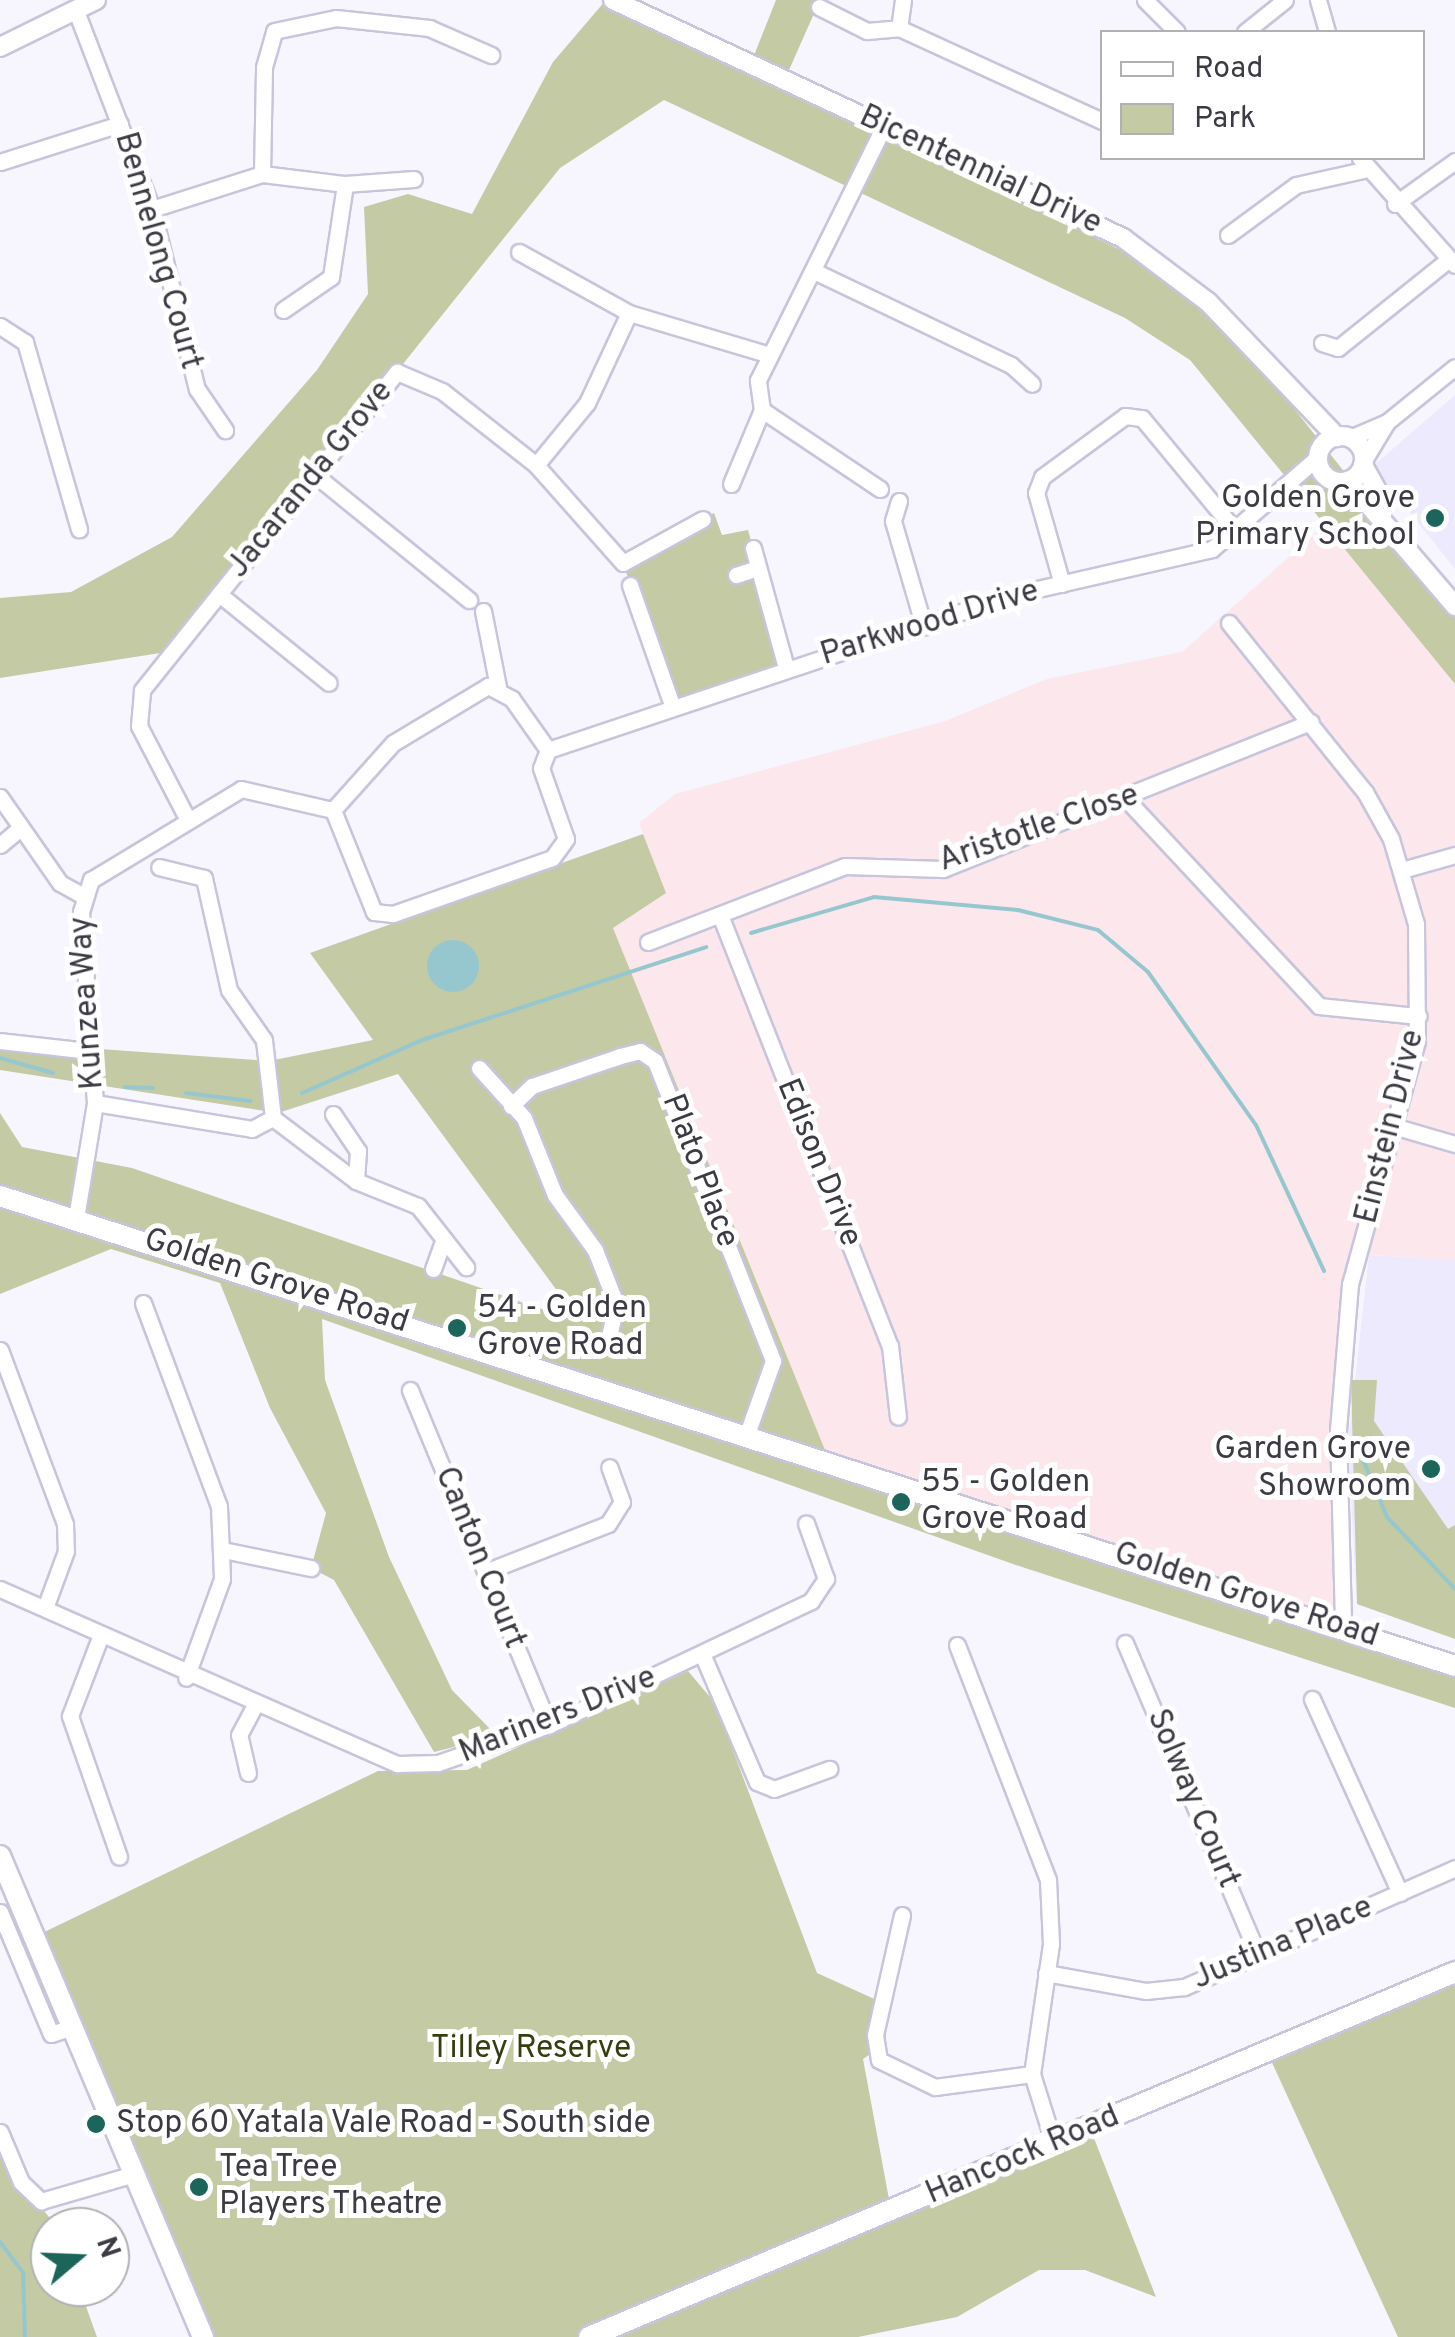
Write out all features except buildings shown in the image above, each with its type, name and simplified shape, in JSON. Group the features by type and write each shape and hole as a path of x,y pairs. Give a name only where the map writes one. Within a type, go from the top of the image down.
{"main road":[{"name":"Golden Grove Road","path":"0,1196 747,1434 1455,1666"},
{"name":"Golden Grove Road","path":"0,1205 71,1217"},
{"path":"0,1856 203,2337"},
{"name":"Hancock Road","path":"589,2337 1455,1972"}],"street":[{"path":"0,46 96,0"},
{"name":"Bicentennial Drive","path":"613,0 884,126 1153,258 1220,314 1301,408 1344,437 1363,462"},
{"path":"899,28 903,0"},
{"path":"1144,0 1176,30"},
{"path":"1248,30 1285,0"},
{"path":"1318,0 1326,30"},
{"path":"819,8 867,30 899,28 1100,120"},
{"name":"Bennelong Court","path":"76,11 152,209 196,389 225,430"},
{"path":"262,174 264,67 274,31 336,18 429,28 491,54"},
{"path":"0,162 120,124"},
{"path":"880,489 762,410 755,396 770,355 818,273 884,126"},
{"path":"1395,204 1455,161"},
{"path":"1228,235 1296,186 1362,164 1452,262 1334,351"},
{"path":"152,209 262,174 345,184 414,178"},
{"path":"283,310 331,277 345,184"},
{"path":"519,252 629,313 770,355"},
{"path":"818,273 1011,365 1032,384"},
{"path":"536,466 587,403 629,313"},
{"path":"0,326 25,342 79,529"},
{"path":"1455,367 1387,422 1344,437 1320,460 1348,481 1455,606"},
{"name":"Jacaranda Grove","path":"188,820 139,726 138,699 314,474 405,369 536,466 623,563 703,519"},
{"name":"Bicentennial Drive","path":"1301,408 1320,460"},
{"path":"731,484 762,410"},
{"path":"1062,584 1036,494 1042,477 1125,416 1142,418 1237,534"},
{"path":"1348,481 1387,422"},
{"name":"Parkwood Drive","path":"548,750 671,702 1062,584 1212,549 1237,534 1301,481 1320,460"},
{"path":"1363,462 1455,590"},
{"path":"314,474 476,606 498,688 548,750 542,768 566,840 552,858 393,914 374,912 361,890 333,810 394,742 465,696 498,688"},
{"path":"899,502 888,517 924,628"},
{"path":"753,548 786,668"},
{"path":"736,575 758,568"},
{"path":"630,585 671,702"},
{"path":"219,594 330,682"},
{"path":"637,607 656,600"},
{"name":"Einstein Drive","path":"1228,624 1365,792 1402,870 1416,924 1418,1016 1350,1284 1338,1430 1343,1627"},
{"name":"Aristotle Close","path":"648,942 844,866 943,869 1128,801 1311,722"},
{"name":"Kunzea Way","path":"71,1217 95,1103 82,896 98,872 241,789 333,810"},
{"path":"0,797 60,883 82,896"},
{"path":"1128,801 1319,1006 1418,1016"},
{"path":"0,845 20,828"},
{"path":"1402,870 1455,855"},
{"path":"159,867 204,878 229,990 264,1040 274,1118 356,1181 418,1206 466,1267"},
{"name":"Edison Drive","path":"720,914 890,1346 898,1417"},
{"path":"0,1041 90,1051"},
{"name":"Plato Place","path":"511,1106 532,1086 626,1054 656,1061 772,1356 747,1434"},
{"path":"479,1068 511,1106 597,1254 616,1304 608,1341"},
{"path":"95,1103 252,1129 274,1118"},
{"path":"333,1114 358,1151 356,1181"},
{"path":"1393,1126 1455,1144"},
{"path":"433,1269 444,1239"},
{"path":"143,1303 207,1455 222,1550 215,1602 186,1678"},
{"path":"0,1350 65,1524 66,1551 44,1608"},
{"name":"Canton Court","path":"410,1390 549,1725"},
{"path":"485,1572 608,1524 622,1502 609,1467"},
{"name":"Mariners Drive","path":"0,1589 44,1608 99,1640 397,1764 466,1758 703,1656 811,1601 826,1579 806,1522"},
{"path":"222,1550 312,1568"},
{"path":"99,1640 70,1716 119,1857"},
{"name":"Solway Court","path":"1125,1643 1258,1956"},
{"path":"957,1645 1042,1856 1054,1910 1032,2074 1054,2144"},
{"path":"703,1656 758,1782 774,1789 829,1769"},
{"path":"1312,1698 1400,1893"},
{"path":"248,1774 239,1735 254,1707"},
{"name":"Justina Place","path":"1046,1973 1165,1990 1258,1956 1455,1868"},
{"path":"0,1912 51,2034 72,2026"},
{"path":"902,1915 875,2035 878,2060 936,2087 1032,2074"},
{"path":"0,2132 21,2182 41,2201 134,2174"}],"shaded area":[{"name":"Golden Grove Primary School","path":"1455,395 1455,569 1373,466"},
{"path":"1325,525 1455,684 1455,1260 1359,1254 1341,1399 1343,1627 829,1461 613,928 665,893 639,823 675,794 945,721 1047,679 1182,652"},
{"path":"1369,1255 1455,1260 1455,1637 1357,1604 1348,1443"}],"green space":[{"path":"606,0 1145,262 1215,320 1288,401 1455,611 1455,684 1190,360 1125,318 664,100 560,168 173,651 0,678 0,598 71,592 172,537 317,370 368,294 364,207 408,194 472,214 553,62"},
{"path":"776,0 820,0 789,70 753,58"},
{"path":"714,513 722,535 748,530 786,668 671,702 623,563"},
{"path":"643,834 666,893 613,928 829,1460 1455,1666 1455,1708 1013,1564 322,1319 325,1380 389,1557 452,1690 497,1736 434,1752 334,1580 311,1568 326,1513 270,1408 220,1283 111,1249 0,1294 0,1113 22,1147 132,1168 565,1317 569,1307 398,1074 278,1113 0,1070 0,1042 269,1061 373,1040 310,953"},
{"path":"1351,1380 1377,1380 1374,1421 1448,1529 1455,1525 1455,1639 1357,1604"},
{"name":"Tilley Reserve","path":"688,1671 715,1703 817,1973 881,2002 873,2052 863,2059 891,2210 1090,2128 1156,2297 1085,2270 1039,2270 957,2317 858,2337 203,2337 34,1937 378,1771 467,1770"},
{"path":"1455,1972 1455,2337 1398,2337 1268,2054"},
{"path":"0,2134 21,2182 41,2207 30,2207 30,2307 86,2307 97,2337 0,2337"}],"water":[{"path":"453,940 471,948 479,966 471,984 453,992 435,984 427,966 435,948"}],"waterway":[{"path":"751,933 874,897 1018,910 1098,930 1148,972 1256,1125 1324,1271"},
{"path":"302,1093 422,1040 706,947"},
{"path":"0,1058 53,1073"},
{"path":"125,1087 153,1088"},
{"path":"186,1093 251,1101"},
{"path":"1356,1443 1387,1517 1455,1589"},
{"path":"0,2242 23,2273 25,2337"}],"place":[{"name":"Golden Grove Primary School","path":"1435,518"},
{"name":"54 - Golden Grove Road","path":"457,1328"},
{"name":"Garden Grove Showroom","path":"1431,1469"},
{"name":"55 - Golden Grove Road","path":"901,1502"},
{"name":"Stop 60 Yatala Vale Road - South side","path":"96,2124"},
{"name":"Tea Tree Players Theatre","path":"199,2187"}]}
